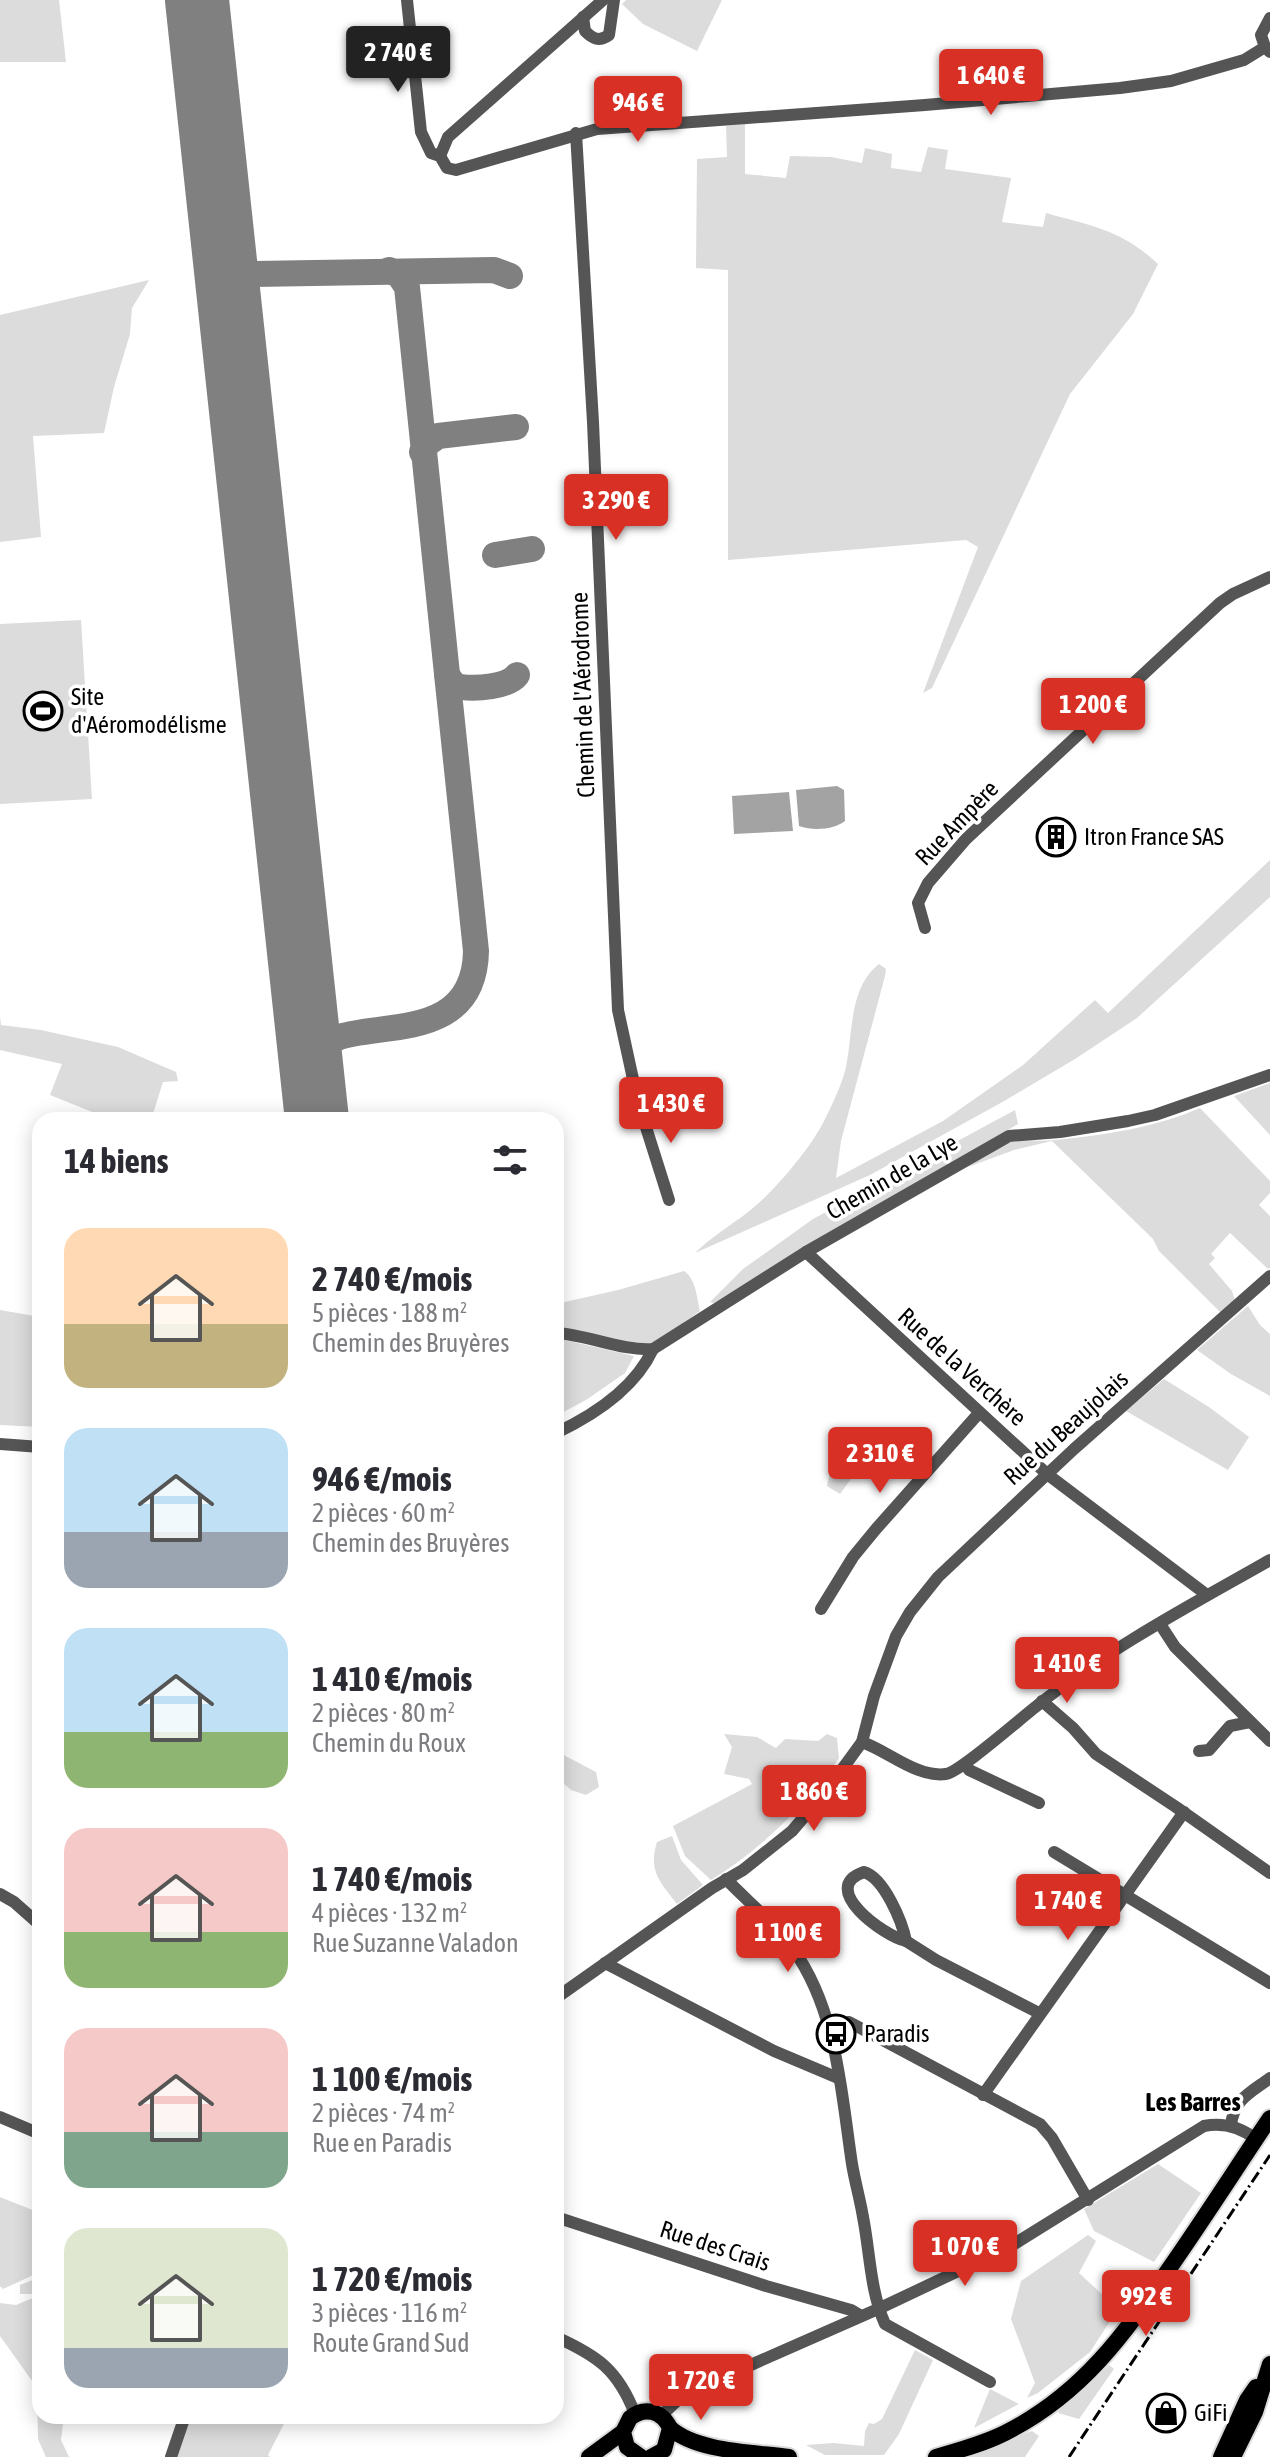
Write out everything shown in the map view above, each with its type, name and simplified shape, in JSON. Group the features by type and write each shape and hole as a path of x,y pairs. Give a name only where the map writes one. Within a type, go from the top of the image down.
{"main road":[{"path":"936,2457 1004,2434 1060,2398 1098,2365 1135,2319 1270,2118"},
{"path":"1221,2457 1247,2400 1268,2368"},
{"path":"1233,2457 1255,2412 1268,2368"},
{"path":"648,2455 627,2447 623,2432 626,2423 635,2414 647,2411 666,2422 682,2438 712,2447 789,2457"},
{"path":"648,2455 666,2422"},
{"path":"589,2457 623,2432"},
{"path":"600,2457 617,2453 648,2455 712,2447"}],"street":[{"path":"407,0 421,132 431,153 440,156 447,168 456,170 576,133 1094,90 1192,76 1267,50 1261,35 1270,18"},
{"path":"440,156 448,137 603,0"},
{"path":"583,17 585,31 593,39 602,40 609,35 614,0"},
{"name":"Chemin de l'Aérodrome","path":"576,133 581,174 593,422 618,1010 638,1102 669,1200"},
{"name":"Rue Ampère","path":"925,928 918,903 928,883 966,839 1220,603 1270,577"},
{"name":"Chemin de la Lye","path":"653,1349 806,1252 1009,1136 1070,1131 1155,1115 1270,1075"},
{"name":"Rue de la Verchère","path":"806,1252 1047,1474 1207,1595"},
{"name":"Rue du Beaujolais","path":"564,1992 743,1870 792,1831 862,1742 874,1696 896,1636 910,1612 938,1577 1047,1474 1270,1276"},
{"path":"564,1334 629,1348 653,1349 639,1372 609,1402 564,1429"},
{"path":"821,1609 853,1557 979,1413"},
{"path":"0,1444 32,1446"},
{"path":"862,1742 928,1772 944,1775 966,1764 1042,1701 1091,1667 1270,1560"},
{"path":"1160,1624 1175,1647 1270,1741"},
{"path":"1042,1701 1073,1728 1096,1754 1270,1873"},
{"path":"1199,1751 1209,1750 1230,1726 1250,1722"},
{"path":"966,1764 969,1770 1039,1803"},
{"path":"978,1790 984,1776"},
{"path":"983,2095 1184,1812"},
{"path":"1054,1852 1270,1983"},
{"path":"906,1941 885,1890 878,1881 864,1872 852,1878 847,1890 854,1905 886,1934 906,1941 936,1960 1039,2013"},
{"path":"726,1879 792,1947 813,1980 828,2026 878,2309 885,2324 990,2382"},
{"path":"0,1894 32,1918"},
{"path":"605,1963 774,2051 838,2078"},
{"path":"828,2026 849,2022 1045,2128 1088,2200"},
{"path":"1231,2125 1238,2103 1270,2078"},
{"path":"0,2117 32,2131"},
{"path":"666,2422 681,2397 1011,2246 1204,2126 1218,2123 1231,2125 1256,2139"},
{"name":"Rue des Crais","path":"564,2220 766,2286 851,2310 861,2316"},
{"path":"564,2341 588,2352 607,2366 621,2384 635,2414"},
{"path":"171,2457 182,2424"}],"shaded area":[{"path":"0,0 59,0 66,62 0,62"},
{"path":"626,0 722,0 697,51 643,24 622,4"},
{"path":"745,124 745,174 786,178 790,156 831,157 862,163 865,148 892,154 891,168 921,172 928,147 948,150 945,169 1011,178 1002,222 1043,227 1046,213 1119,236 1158,264 1133,314 1070,394 932,688 923,693 978,547 966,540 728,560 728,270 696,268 697,159 727,157 726,126"},
{"path":"149,280 132,308 130,334 104,433 33,436 41,537 0,542 0,315"},
{"name":"Site d'Aéromodélisme","path":"81,620 92,799 0,804 0,624"},
{"path":"837,786 844,790 845,821 823,829 799,826 796,790"},
{"path":"789,792 793,831 734,834 732,796"},
{"path":"1270,860 1270,897 1137,1018 1006,1100 870,1175 695,1253 768,1194 817,1134 844,1074 857,998 869,974 879,964 886,969 885,976 841,1141 836,1178 943,1121 1023,1065 1095,1000 1108,1013"},
{"path":"0,1016 1,1025 41,1030 118,1047 176,1072 178,1081 163,1082 154,1112 92,1112 50,1095 62,1064 0,1050"},
{"path":"1270,1083 1270,1135 1234,1096"},
{"path":"1200,1108 1270,1181 1270,1193 1259,1205 1270,1216 1270,1268 1230,1233 1211,1254 1215,1258 1209,1264 1232,1291 1235,1300 1221,1313 1159,1251 1153,1239 1052,1141 1014,1150 968,1167 994,1149 1011,1142 1050,1141 1110,1133 1165,1121"},
{"path":"1015,1110 1018,1124 714,1303 710,1302 743,1269 813,1219"},
{"path":"684,1271 694,1284 700,1311 670,1332 644,1344 564,1329 564,1302"},
{"path":"1248,1306 1270,1334 1270,1396 1197,1350"},
{"path":"0,1310 32,1316 32,1427 0,1425"},
{"path":"564,1340 634,1356 625,1373 564,1412"},
{"path":"1164,1379 1249,1437 1228,1470 1126,1411"},
{"path":"859,1443 871,1451 840,1494 827,1486 831,1471 841,1455"},
{"path":"724,1734 757,1737 776,1748 785,1739 818,1741 827,1734 837,1738 839,1758 781,1825 748,1854 711,1880 685,1856 673,1826 752,1784 749,1779 724,1774 732,1747"},
{"path":"564,1755 596,1772 599,1787 586,1795 564,1784"},
{"path":"672,1836 681,1860 703,1885 677,1904 657,1876 654,1861 657,1842"},
{"path":"1158,2164 1201,2193 1154,2262 1094,2231 1084,2209"},
{"path":"0,2197 32,2210 32,2276 3,2289 0,2286"},
{"path":"1088,2235 1096,2241 1079,2273 1118,2309 1090,2352 1038,2393 1027,2398 1035,2383 1011,2319 1021,2281"},
{"path":"32,2280 32,2294 20,2294 20,2285"},
{"path":"32,2298 32,2381 0,2336 0,2303 16,2305"},
{"path":"915,2350 933,2360 899,2434 884,2455 825,2455 806,2445 833,2443 864,2446 869,2423 874,2424 882,2419"},
{"path":"1109,2365 1114,2369 1079,2419 1058,2413 1061,2407"},
{"path":"990,2389 1019,2404 974,2428"},
{"path":"38,2424 63,2424 61,2440 69,2457 46,2457 38,2439"},
{"path":"188,2424 284,2424 268,2455 270,2457 176,2457"},
{"path":"1032,2431 1039,2436 1025,2457 959,2457"}],"taxiway":[{"path":"389,270 399,275 407,287 447,674 456,685 467,688 499,685 517,675"},
{"path":"228,291 236,279 252,274 494,270 510,276"},
{"path":"422,452 438,436 516,427"},
{"path":"495,555 532,549"},
{"path":"310,1061 323,1045 344,1036 428,1020 452,1008 469,986 476,951 447,674"},
{"path":"306,1021 320,1035 337,1038"}],"runway":[{"path":"197,0 316,1112"}],"railway":[{"path":"1069,2457 1270,2155"}],"place":[{"name":"Site d'Aéromodélisme","path":"43,711"},
{"name":"Itron France SAS","path":"1056,837"},
{"name":"Paradis","path":"836,2034"},
{"name":"GiFi","path":"1166,2413"}],"district":[{"name":"Les Barres","path":"1193,2102"}]}
